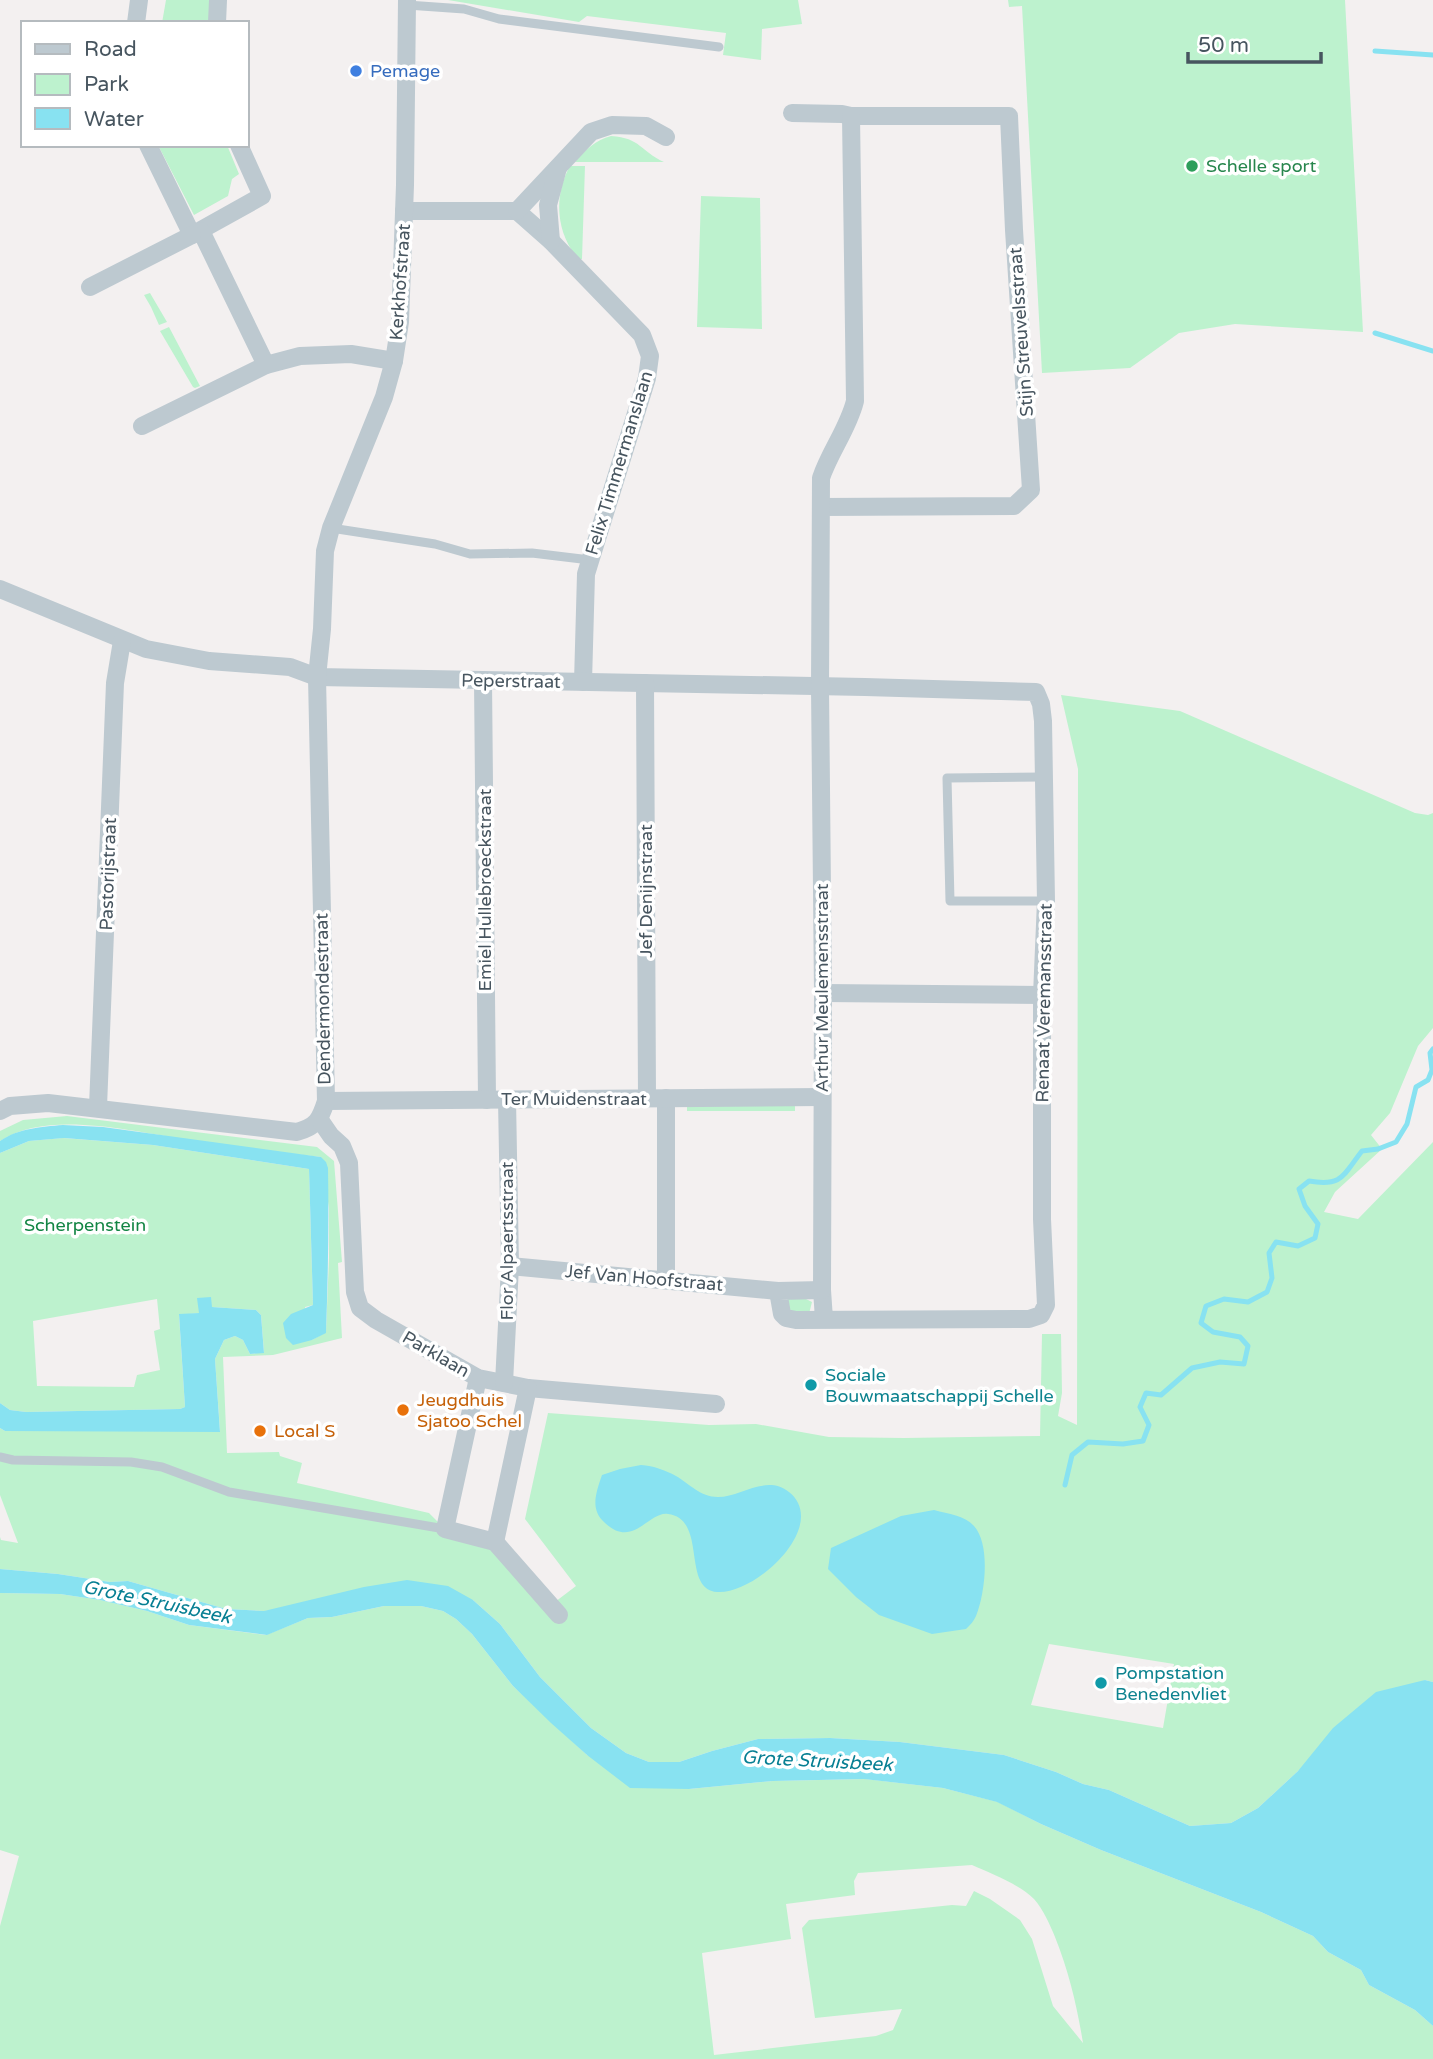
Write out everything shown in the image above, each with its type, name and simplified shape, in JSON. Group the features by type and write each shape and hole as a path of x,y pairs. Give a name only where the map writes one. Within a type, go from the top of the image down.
{"street":[{"path":"136,21 139,0"},
{"path":"217,21 218,0"},
{"name":"Kerkhofstraat","path":"317,677 325,551 331,528 384,397 394,361 400,322 407,3"},
{"name":"Stijn Streuvelsstraat","path":"792,113 851,116 1009,116 1031,490 1014,506 821,507"},
{"path":"820,687 821,478 850,418 855,401 851,116"},
{"path":"404,211 517,211 591,132 612,125 646,127 666,137"},
{"path":"149,147 266,365"},
{"path":"90,287 196,233 262,195 240,147"},
{"path":"551,241 548,205 558,167"},
{"name":"Felix Timmermanslaan","path":"517,211 551,241 642,335 650,356 648,378 586,574 583,682"},
{"path":"142,426 266,365 300,356 351,354 394,361"},
{"name":"Peperstraat","path":"0,589 146,649 209,661 290,667 317,677 1036,692"},
{"name":"Pastorijstraat","path":"97,1107 116,683 122,641"},
{"name":"Dendermondestraat","path":"317,677 326,1101 320,1120"},
{"name":"Emiel Hullebroeckstraat","path":"483,680 487,1100"},
{"name":"Jef Denijnstraat","path":"645,683 647,1098"},
{"name":"Arthur Meulemensstraat","path":"820,687 822,1290"},
{"name":"Renaat Veremansstraat","path":"824,1320 1029,1319 1041,1315 1046,1305 1042,1219 1042,995 1046,901 1042,713 1036,692"},
{"path":"823,993 1042,995"},
{"name":"Ter Muidenstraat","path":"326,1101 822,1097"},
{"path":"666,1098 666,1280"},
{"name":"Flor Alpaertsstraat","path":"505,1382 510,1266 507,1099"},
{"path":"0,1111 10,1107 48,1103 296,1132 308,1129 320,1120"},
{"name":"Parklaan","path":"320,1120 342,1146 349,1163 355,1292 360,1308 376,1320 478,1378 528,1388 716,1404"},
{"name":"Jef Van Hoofstraat","path":"510,1266 778,1291 822,1290"},
{"path":"778,1291 782,1314 786,1318 824,1320 822,1290"},
{"path":"478,1378 445,1529 495,1542 559,1615"},
{"path":"495,1542 528,1388"}],"lane":[{"path":"407,3 464,9 499,19 719,47"},
{"path":"331,528 435,544 470,554 532,553 590,559"},
{"path":"1042,777 947,778 950,901 1046,901"},
{"path":"0,1457 13,1460 131,1462 162,1467 229,1492 445,1529"}],"green space":[{"path":"166,0 212,0 211,21 162,21"},
{"path":"448,0 798,0 802,24 762,29 761,60 723,55 726,33 587,16 579,22"},
{"name":"Schelle sport","path":"1008,0 1345,0 1363,332 1235,324 1179,333 1130,368 1042,373 1022,6 1009,7"},
{"path":"611,136 629,139 664,162 575,162 591,146"},
{"path":"159,147 228,147 239,174 232,179 228,196 194,215"},
{"path":"570,166 585,166 582,259 579,260 566,239 560,215 561,190"},
{"path":"701,196 760,198 762,329 697,327"},
{"path":"150,293 167,322 159,325 144,295"},
{"path":"169,327 200,386 193,387 160,331"},
{"name":"Scherpenstein","path":"1061,695 1180,711 1415,813 1433,813 1433,1028 1418,1046 1390,1113 1371,1135 1382,1149 1335,1192 1324,1212 1358,1219 1433,1142 1433,1682 1425,1680 1298,1771 1258,1808 1231,1823 1190,1826 1109,1790 1083,1784 1004,1755 900,1742 830,1738 758,1739 679,1762 649,1762 626,1753 591,1728 540,1677 500,1624 473,1600 264,1611 226,1609 128,1581 110,1582 0,1569 0,1537 1,1540 18,1543 0,1495 0,1428 5,1431 220,1431 215,1359 224,1340 235,1336 243,1340 250,1354 264,1352 261,1315 256,1310 212,1307 198,1298 200,1313 179,1315 185,1407 26,1412 10,1410 0,1403 0,1153 29,1141 63,1138 153,1145 309,1169 313,1305 305,1307 312,1340 326,1332 329,1208 321,1157 89,1125 41,1126 0,1141 0,1131 23,1120 67,1116 317,1147 334,1161 342,1262 338,1263 342,1338 273,1355 223,1357 227,1453 279,1452 280,1456 302,1463 297,1483 429,1513 445,1529 495,1542 551,1605 576,1586 525,1519 548,1413 709,1425 756,1424 829,1437 1040,1436 1042,1334 1061,1334 1062,1393 1058,1416 1077,1425 1078,769","holes":["157,1299 160,1329 154,1331 160,1370 137,1375 134,1387 37,1386 33,1321","1049,1644 1174,1664 1163,1728 1031,1705"]},
{"path":"687,1106 795,1106 795,1111 687,1111"},
{"path":"788,1299 806,1299 812,1302 809,1314 789,1313 785,1302"},
{"path":"0,1593 60,1594 100,1600 147,1611 189,1625 266,1635 308,1618 332,1617 384,1606 421,1606 443,1611 456,1619 472,1634 513,1686 587,1755 689,1789 773,1781 865,1779 943,1788 998,1802 1101,1850 1261,1912 1313,1936 1328,1952 1361,1970 1369,1985 1415,2010 1433,2026 1433,2059 0,2059 0,1926 19,1856 0,1850","holes":["972,1865 1021,1888 1034,1899 1043,1912 1068,1976 1083,2043 1053,2006 1032,1939 1020,1920 974,1891 966,1906 952,1905 809,1920 802,1928 815,2018 902,2009 893,2030 876,2036 714,2055 702,1953 791,1939 786,1904 855,1895 854,1881 858,1873"]}],"water":[{"path":"63,1125 103,1127 321,1157 328,1168 326,1333 293,1345 286,1338 283,1323 291,1314 313,1305 309,1169 153,1145 64,1138 29,1141 0,1153 0,1141 15,1133"},
{"path":"211,1297 212,1307 256,1310 261,1315 264,1353 250,1354 243,1340 235,1336 224,1340 215,1359 220,1432 5,1431 0,1428 0,1403 10,1410 26,1412 185,1407 179,1314 199,1313 197,1298"},
{"path":"641,1465 668,1472 700,1492 718,1497 762,1486 780,1487 789,1492 799,1506 801,1522 795,1539 768,1570 750,1582 733,1590 717,1592 706,1588 696,1567 692,1540 680,1519 668,1514 661,1515 639,1528 622,1532 613,1529 598,1515 595,1504 602,1475"},
{"path":"934,1510 961,1517 974,1526 983,1545 985,1570 979,1607 972,1623 966,1629 932,1634 879,1615 828,1569 831,1548 901,1516"},
{"name":"Grote Struisbeek","path":"0,1569 110,1582 128,1581 226,1609 264,1611 364,1587 407,1580 448,1586 473,1600 500,1624 540,1677 591,1728 626,1753 649,1762 679,1762 758,1739 830,1738 900,1742 1004,1755 1083,1784 1109,1790 1190,1826 1231,1823 1258,1808 1298,1771 1333,1728 1376,1692 1425,1680 1433,1682 1433,2026 1415,2010 1369,1985 1361,1970 1328,1952 1313,1936 1261,1912 1101,1850 997,1802 943,1788 864,1779 773,1781 689,1789 630,1788 551,1723 513,1686 472,1634 443,1611 421,1606 384,1606 332,1617 308,1618 267,1635 189,1625 147,1611 100,1600 60,1594 0,1593"}],"waterway":[{"path":"1375,51 1433,55"},
{"path":"1375,333 1433,351"},
{"path":"1065,1485 1072,1455 1088,1442 1123,1444 1143,1441 1149,1425 1140,1407 1146,1393 1161,1395 1192,1368 1220,1362 1244,1364 1248,1346 1240,1337 1213,1332 1201,1323 1206,1306 1224,1299 1248,1302 1267,1292 1272,1278 1269,1253 1276,1242 1298,1246 1315,1238 1318,1224 1305,1206 1299,1189 1309,1181 1336,1180 1346,1173 1362,1151 1378,1149 1396,1142 1407,1124 1416,1087 1428,1080 1432,1070 1430,1053 1433,1049"}],"place":[{"name":"Pemage","path":"356,71"},
{"name":"Schelle sport","path":"1192,166"},
{"name":"Sociale Bouwmaatschappij Schelle","path":"811,1385"},
{"name":"Jeugdhuis Sjatoo Schel","path":"403,1410"},
{"name":"Local S","path":"260,1431"},
{"name":"Pompstation Benedenvliet","path":"1101,1683"}]}
